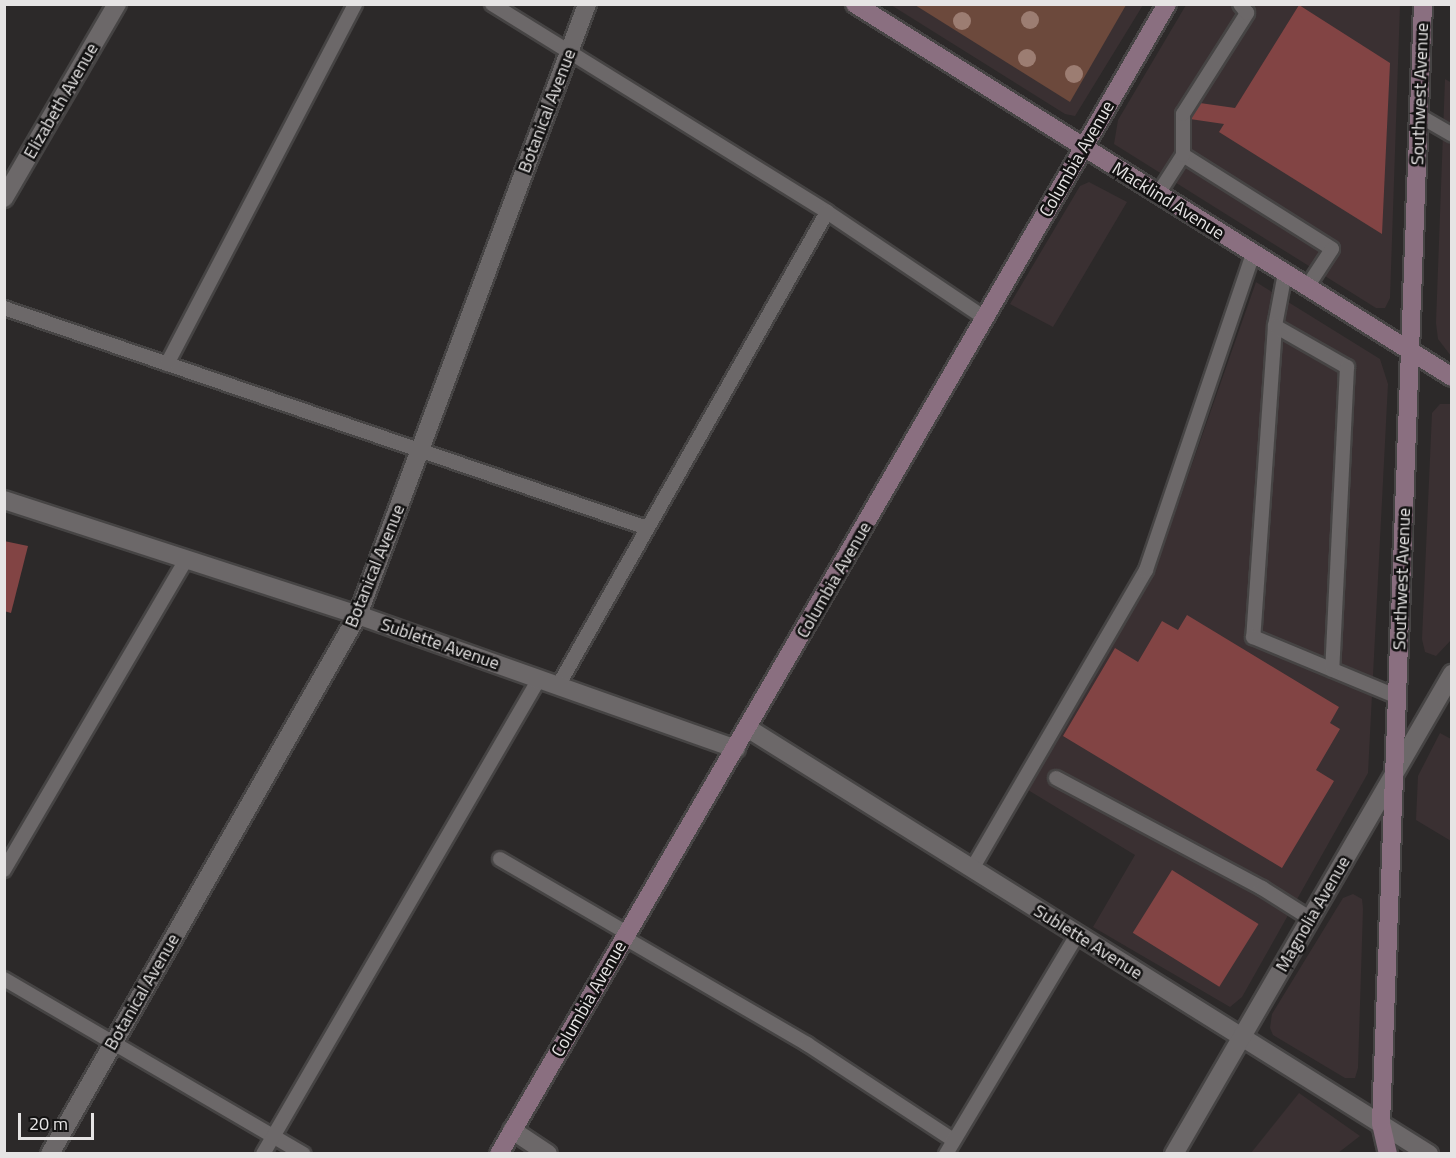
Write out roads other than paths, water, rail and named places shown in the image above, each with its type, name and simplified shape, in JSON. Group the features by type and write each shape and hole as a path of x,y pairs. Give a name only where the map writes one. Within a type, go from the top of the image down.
{"street":[{"name":"Elizabeth Avenue","path":"4,198 117,4"},
{"name":"Botanical Avenue","path":"50,1154 358,615 587,4"},
{"name":"Macklind Avenue","path":"855,4 1452,377"},
{"name":"Columbia Avenue","path":"499,1154 749,729 1167,4"},
{"name":"Southwest Avenue","path":"1388,1154 1382,1123 1412,352 1418,115 1424,4"},
{"name":"Sublette Avenue","path":"4,500 358,615 736,749"},
{"name":"Magnolia Avenue","path":"1174,1154 1452,674"},
{"name":"Sublette Avenue","path":"749,729 1240,1039 1382,1123 1429,1154"},
{"path":"512,1130 548,1154"}],"lane":[{"path":"167,364 355,4"},
{"path":"492,4 827,212 985,318"},
{"path":"1158,194 1183,155 1183,114 1248,13 1240,4"},
{"path":"1418,115 1452,135"},
{"path":"1183,155 1332,249 1307,287"},
{"path":"558,686 827,212"},
{"path":"972,869 1146,570 1252,253"},
{"path":"1285,273 1275,326 1253,638 1398,697"},
{"path":"4,308 647,528"},
{"path":"1275,326 1347,367 1332,670"},
{"path":"4,870 186,560"},
{"path":"263,1154 539,679"},
{"path":"1056,778 1262,888 1311,919"},
{"path":"500,859 807,1044 953,1140"},
{"path":"946,1154 1077,935"},
{"path":"4,979 304,1154"}]}
